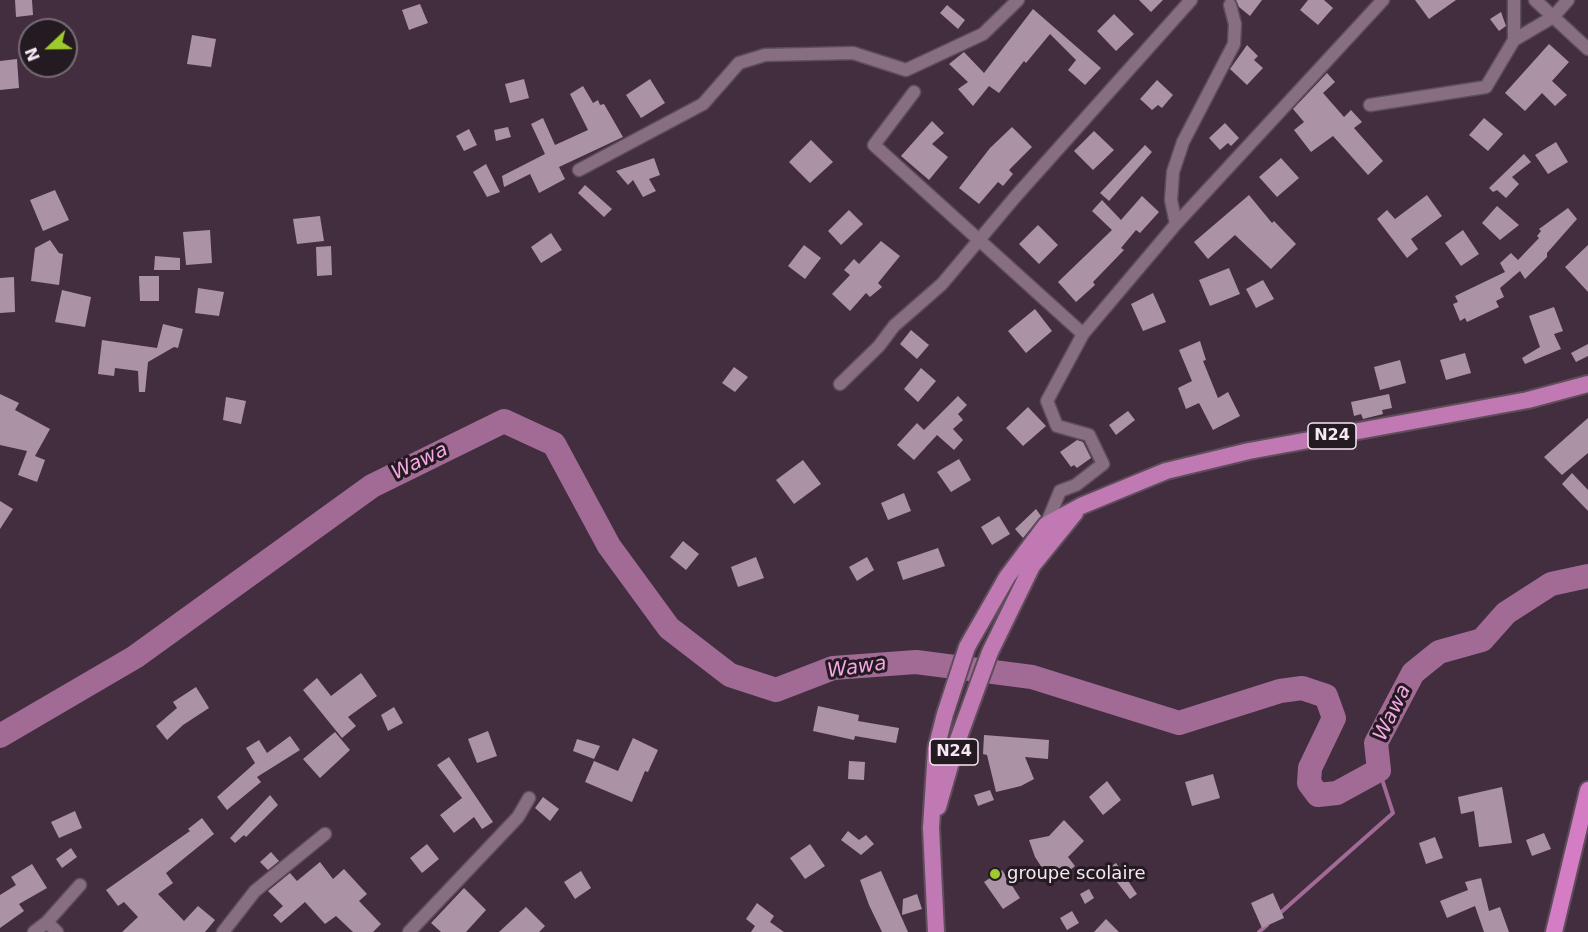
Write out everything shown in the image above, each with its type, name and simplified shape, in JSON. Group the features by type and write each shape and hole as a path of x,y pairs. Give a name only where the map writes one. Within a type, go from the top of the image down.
{"highway":[{"path":"1554,932 1588,790"}],"main road":[{"name":"N24","path":"936,932 931,828 936,749 967,647 1007,577 1046,525 1081,506 1166,471 1249,451 1528,400 1588,384"},
{"name":"N24","path":"931,828 980,676 990,652 1032,566 1081,506"}],"street":[{"path":"579,170 703,104 739,63 765,55 853,53 906,70 983,34 1018,0"},
{"path":"840,384 879,346 894,326 942,284 980,242 1016,196 1191,0"},
{"path":"1046,525 1060,491 1076,485 1103,464 1089,435 1057,426 1047,401 1083,334 1176,224 1383,0"},
{"path":"1514,0 1514,40"},
{"path":"1535,0 1588,49"},
{"path":"1370,105 1486,87 1514,40 1553,17 1568,0"},
{"path":"1176,224 1171,200 1173,172 1183,142 1234,44 1235,24 1230,4"},
{"path":"915,92 874,145 1083,334"},
{"path":"409,932 518,817 530,798"},
{"path":"223,932 255,891 325,834"},
{"path":"34,932 47,922 80,885"},
{"path":"47,922 57,932"}],"building":[{"path":"15,0 32,0 33,15 16,17"},
{"path":"1139,0 1163,0 1151,12"},
{"path":"1236,0 1262,0 1250,16 1239,7"},
{"path":"1308,0 1324,0 1333,8 1318,25 1300,10"},
{"path":"1415,0 1456,0 1429,19"},
{"path":"420,4 428,23 409,30 402,10"},
{"path":"947,5 965,20 958,29 940,13"},
{"path":"1033,9 1101,68 1085,85 1068,70 1076,60 1050,34 1026,63 1024,61 999,93 989,86 973,106 958,89 968,82 949,64 964,52 984,73"},
{"path":"1501,12 1506,26 1499,31 1490,19"},
{"path":"1114,14 1134,34 1116,51 1097,31"},
{"path":"192,35 216,39 211,67 187,64"},
{"path":"1549,44 1569,62 1552,81 1567,95 1555,106 1542,93 1525,111 1505,93"},
{"path":"1247,45 1258,56 1254,60 1263,68 1247,85 1230,69"},
{"path":"17,59 19,88 0,90 0,61"},
{"path":"1327,73 1335,82 1323,93 1344,117 1351,110 1362,122 1354,128 1383,161 1368,175 1333,136 1311,152 1294,130 1304,122 1293,109"},
{"path":"524,79 529,98 510,103 505,84"},
{"path":"650,79 665,103 641,118 626,95"},
{"path":"1157,80 1173,95 1162,108 1158,105 1152,110 1140,99"},
{"path":"583,86 593,103 598,100 600,105 604,104 623,137 559,167 565,179 539,193 530,174 504,187 502,176 545,154 531,124 543,118 555,145 588,130 570,94"},
{"path":"1484,118 1503,134 1488,151 1469,135"},
{"path":"932,121 944,133 932,144 948,157 929,180 901,156"},
{"path":"1225,123 1239,138 1231,146 1228,143 1220,150 1209,138"},
{"path":"508,127 511,137 496,141 494,130"},
{"path":"1012,127 1032,147 1009,170 1013,174 1003,186 998,182 979,204 959,188 990,148"},
{"path":"469,129 477,145 464,151 456,136"},
{"path":"1094,131 1114,150 1093,170 1074,151"},
{"path":"811,140 833,162 810,183 789,162"},
{"path":"1556,142 1568,162 1548,174 1535,155"},
{"path":"1145,145 1152,152 1109,201 1100,193"},
{"path":"1524,154 1531,162 1512,177 1519,184 1506,198 1497,190 1493,192 1489,188"},
{"path":"654,158 660,175 649,179 656,191 643,197 633,180 628,185 616,171"},
{"path":"1281,158 1299,178 1277,197 1259,177"},
{"path":"486,164 500,192 487,197 473,172"},
{"path":"585,185 612,209 604,217 578,193"},
{"path":"55,190 69,220 43,231 30,200"},
{"path":"1249,195 1272,223 1274,221 1296,244 1271,269 1235,235 1208,259 1194,242"},
{"path":"1427,195 1442,216 1411,239 1418,249 1407,258 1377,219 1387,210 1395,219"},
{"path":"1142,196 1159,212 1140,233 1136,230 1121,248 1124,250 1093,282 1095,285 1076,302 1058,282 1112,230 1092,211 1102,200 1121,220"},
{"path":"1497,206 1519,225 1500,240 1482,223"},
{"path":"1568,208 1577,219 1547,253 1547,257 1525,279 1520,271 1500,288 1504,297 1496,301 1499,307 1467,322 1465,318 1460,321 1453,304 1458,302 1455,296 1505,272 1500,263 1511,253 1518,260 1539,238 1537,236 1541,231 1539,229"},
{"path":"849,210 863,224 841,245 828,231"},
{"path":"320,216 324,241 297,244 293,219"},
{"path":"1038,225 1058,245 1039,264 1019,244"},
{"path":"210,230 212,263 186,265 183,232"},
{"path":"1463,230 1479,254 1461,266 1445,243"},
{"path":"551,233 562,250 541,263 531,247"},
{"path":"50,240 59,253 63,254 59,285 31,281 35,248"},
{"path":"881,241 900,256 878,283 882,287 870,297 866,293 850,311 832,294 850,275 844,270 854,259 859,264"},
{"path":"804,245 821,258 805,279 788,266"},
{"path":"1588,245 1588,292 1565,267"},
{"path":"331,246 332,275 317,276 316,247"},
{"path":"155,256 180,258 180,270 154,270"},
{"path":"1229,268 1240,294 1210,306 1199,280"},
{"path":"139,276 159,276 159,301 140,301"},
{"path":"14,277 15,312 0,313 0,278"},
{"path":"1263,280 1274,299 1256,308 1246,289"},
{"path":"198,288 224,292 219,316 195,313"},
{"path":"62,290 91,297 85,327 55,322"},
{"path":"1153,293 1166,322 1143,331 1131,304"},
{"path":"1554,307 1563,331 1554,334 1561,349 1525,364 1522,358 1540,347 1529,316"},
{"path":"1035,309 1052,331 1026,353 1008,331"},
{"path":"163,324 183,329 178,348 174,347 148,362 145,392 139,392 138,371 115,368 114,376 98,374 102,340 157,348"},
{"path":"911,330 929,345 917,359 900,344"},
{"path":"1200,341 1206,360 1203,361 1218,398 1228,392 1240,416 1213,430 1199,403 1186,409 1178,388 1192,381 1179,350"},
{"path":"1588,344 1588,356 1576,362 1571,353"},
{"path":"1465,353 1471,373 1446,380 1440,360"},
{"path":"1400,360 1406,383 1380,390 1374,367"},
{"path":"734,367 748,377 735,392 722,383"},
{"path":"921,368 936,381 918,402 904,389"},
{"path":"0,394 19,403 15,410 50,429 35,456 45,460 37,482 18,475 27,451 0,445"},
{"path":"1389,394 1392,408 1382,410 1383,414 1363,419 1361,414 1354,416 1351,402"},
{"path":"958,396 967,405 958,414 963,420 953,429 963,440 954,450 937,435 914,460 897,445 917,423 924,430"},
{"path":"226,397 246,401 241,424 223,420"},
{"path":"1028,407 1046,426 1023,446 1006,428"},
{"path":"1128,411 1135,420 1116,435 1109,425"},
{"path":"1588,418 1588,453 1562,475 1544,457"},
{"path":"1077,440 1083,442 1091,458 1077,468 1074,465 1071,467 1060,452"},
{"path":"959,459 971,480 951,492 937,472"},
{"path":"803,460 821,484 794,504 776,480"},
{"path":"1572,473 1588,490 1588,511 1562,484"},
{"path":"904,493 911,511 888,520 881,503"},
{"path":"0,501 13,509 0,529"},
{"path":"1036,509 1041,516 1023,538 1015,529"},
{"path":"999,516 1010,534 992,545 981,527"},
{"path":"683,541 699,554 686,570 670,557"},
{"path":"938,548 945,566 903,580 897,562"},
{"path":"756,557 764,578 738,587 731,567"},
{"path":"867,557 874,570 857,581 849,567"},
{"path":"361,673 377,696 348,717 356,726 342,738 303,690 317,678 331,696"},
{"path":"196,687 209,708 183,725 167,740 156,726 177,708 173,702"},
{"path":"818,706 859,715 858,721 899,728 896,743 855,736 854,740 813,731"},
{"path":"394,707 403,723 388,731 381,715"},
{"path":"488,731 497,756 477,763 468,739"},
{"path":"335,732 350,750 320,778 303,759"},
{"path":"984,735 1049,740 1048,759 1025,757 1034,779 1021,786 996,792 987,755 983,754"},
{"path":"290,736 300,750 257,777 261,782 227,810 217,797 255,763 246,748 259,740 267,753"},
{"path":"633,738 658,750 648,772 645,771 632,802 585,782 594,761 618,771"},
{"path":"577,739 600,746 594,759 573,751"},
{"path":"449,757 493,822 482,829 474,817 454,833 440,815 462,798 437,765"},
{"path":"849,761 865,762 864,780 848,779"},
{"path":"1213,774 1220,798 1192,806 1185,782"},
{"path":"1107,781 1121,800 1103,815 1089,797"},
{"path":"1502,787 1512,843 1479,847 1474,811 1461,814 1458,797"},
{"path":"990,790 994,800 978,806 974,795"},
{"path":"270,795 278,805 246,837 244,835 235,843 230,838"},
{"path":"543,797 559,809 550,821 535,808"},
{"path":"75,811 82,828 59,838 51,822"},
{"path":"202,818 214,834 166,873 173,883 158,894 184,921 198,906 215,920 205,932 122,932 138,917 124,902 118,906 106,890 190,831 188,829"},
{"path":"1064,820 1084,841 1068,857 1075,866 1064,875 1062,872 1050,880 1035,857 1029,840 1049,836"},
{"path":"848,831 859,840 866,835 874,844 861,855 841,840"},
{"path":"1544,833 1551,849 1532,856 1526,840"},
{"path":"1435,837 1443,858 1426,864 1419,843"},
{"path":"427,844 439,859 422,873 410,858"},
{"path":"810,844 825,866 805,879 790,858"},
{"path":"71,848 77,857 62,868 56,859"},
{"path":"271,852 279,861 268,870 260,862"},
{"path":"320,862 333,879 344,869 367,894 359,901 381,924 373,932 353,932 336,916 325,924 305,902 281,923 273,915 283,906 268,891 290,873 297,881"},
{"path":"1116,863 1137,894 1130,899 1107,869"},
{"path":"32,864 47,888 19,904 24,911 0,928 0,895 16,885 11,877"},
{"path":"1002,870 1020,898 1003,909 984,882"},
{"path":"581,871 591,888 575,899 564,882"},
{"path":"881,871 908,932 882,932 869,905 860,880"},
{"path":"1481,878 1489,911 1500,907 1509,932 1484,932 1475,906 1447,918 1440,901 1468,890 1465,882"},
{"path":"464,888 486,910 466,932 441,932 431,923"},
{"path":"1089,889 1094,898 1085,904 1080,894"},
{"path":"1273,893 1284,918 1262,928 1251,903"},
{"path":"917,894 922,909 902,915 903,899"},
{"path":"757,903 774,916 770,922 784,932 751,932 755,926 746,919"},
{"path":"526,907 545,926 539,932 499,932"},
{"path":"1072,911 1079,923 1067,930 1060,918"},
{"path":"1106,919 1119,932 1094,932"}],"waterway":[{"name":"Wawa","path":"0,736 135,657 372,486 504,421 554,444 609,546 669,628 730,675 776,690 833,668 916,662 1032,677 1179,723 1280,691 1302,688 1326,696 1334,718 1310,768 1309,783 1318,795 1337,793 1379,770 1376,743 1413,673 1439,652 1482,640 1506,613 1551,584 1588,576"},
{"path":"1279,914 1393,813 1379,770"},
{"path":"1259,932 1267,925"}],"place":[{"name":"groupe scolaire","path":"995,874"}]}
